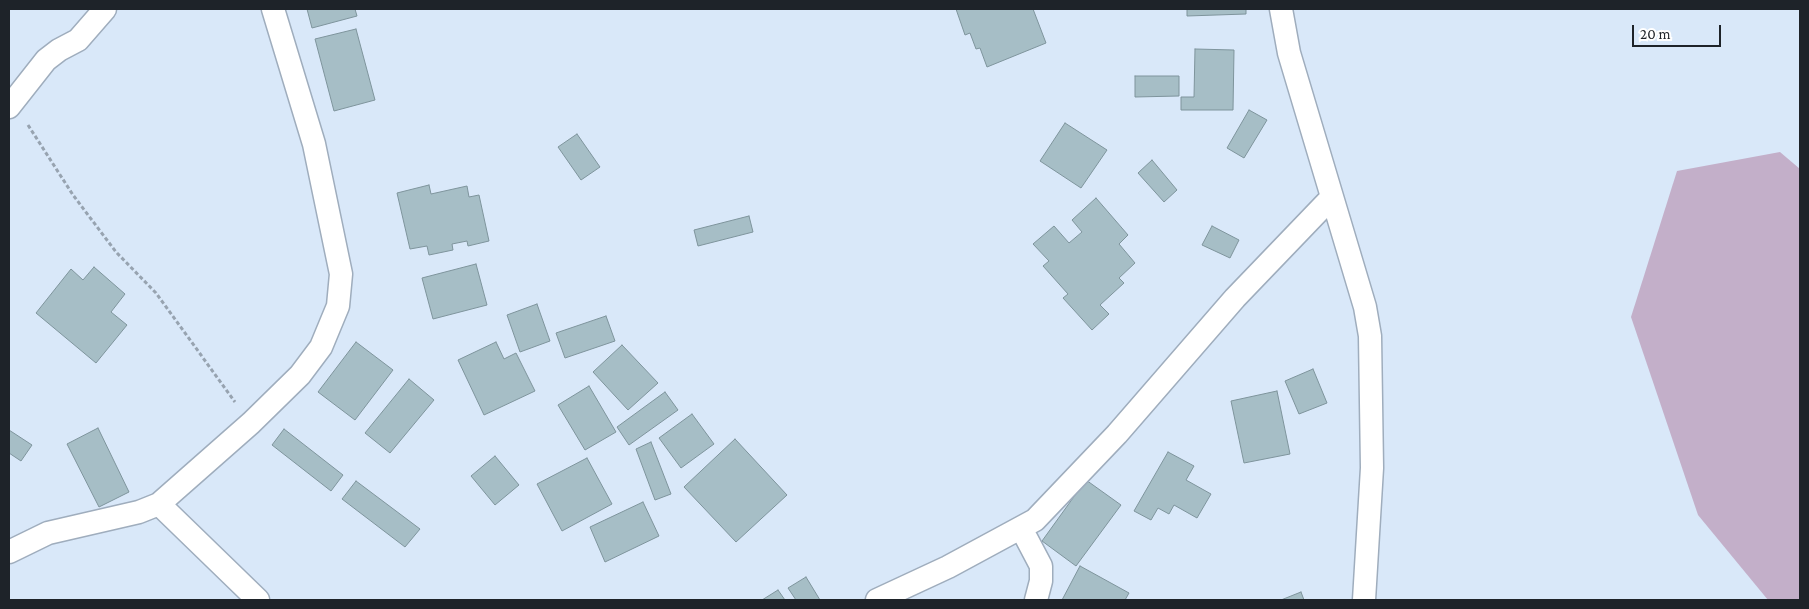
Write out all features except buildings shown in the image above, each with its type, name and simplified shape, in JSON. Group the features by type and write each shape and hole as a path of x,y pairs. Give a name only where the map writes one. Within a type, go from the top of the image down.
{"street":[{"path":"11,104 46,60 59,50 78,40 105,9"},
{"path":"9,552 48,533 139,512 159,504 251,423 300,375 321,347 338,306 341,274 314,144 272,9"},
{"path":"1281,9 1289,53 1365,307 1370,336 1372,468 1364,600"},
{"path":"877,600 948,567 1035,520 1117,434 1235,298 1332,197"},
{"path":"159,504 258,600"},
{"path":"1022,528 1041,566 1041,581 1036,600"}],"path":[{"path":"11,104 73,195 116,252 156,293 251,423"}],"shaded area":[{"path":"1780,152 1800,169 1800,600 1768,600 1698,515 1631,317 1677,171"}]}
